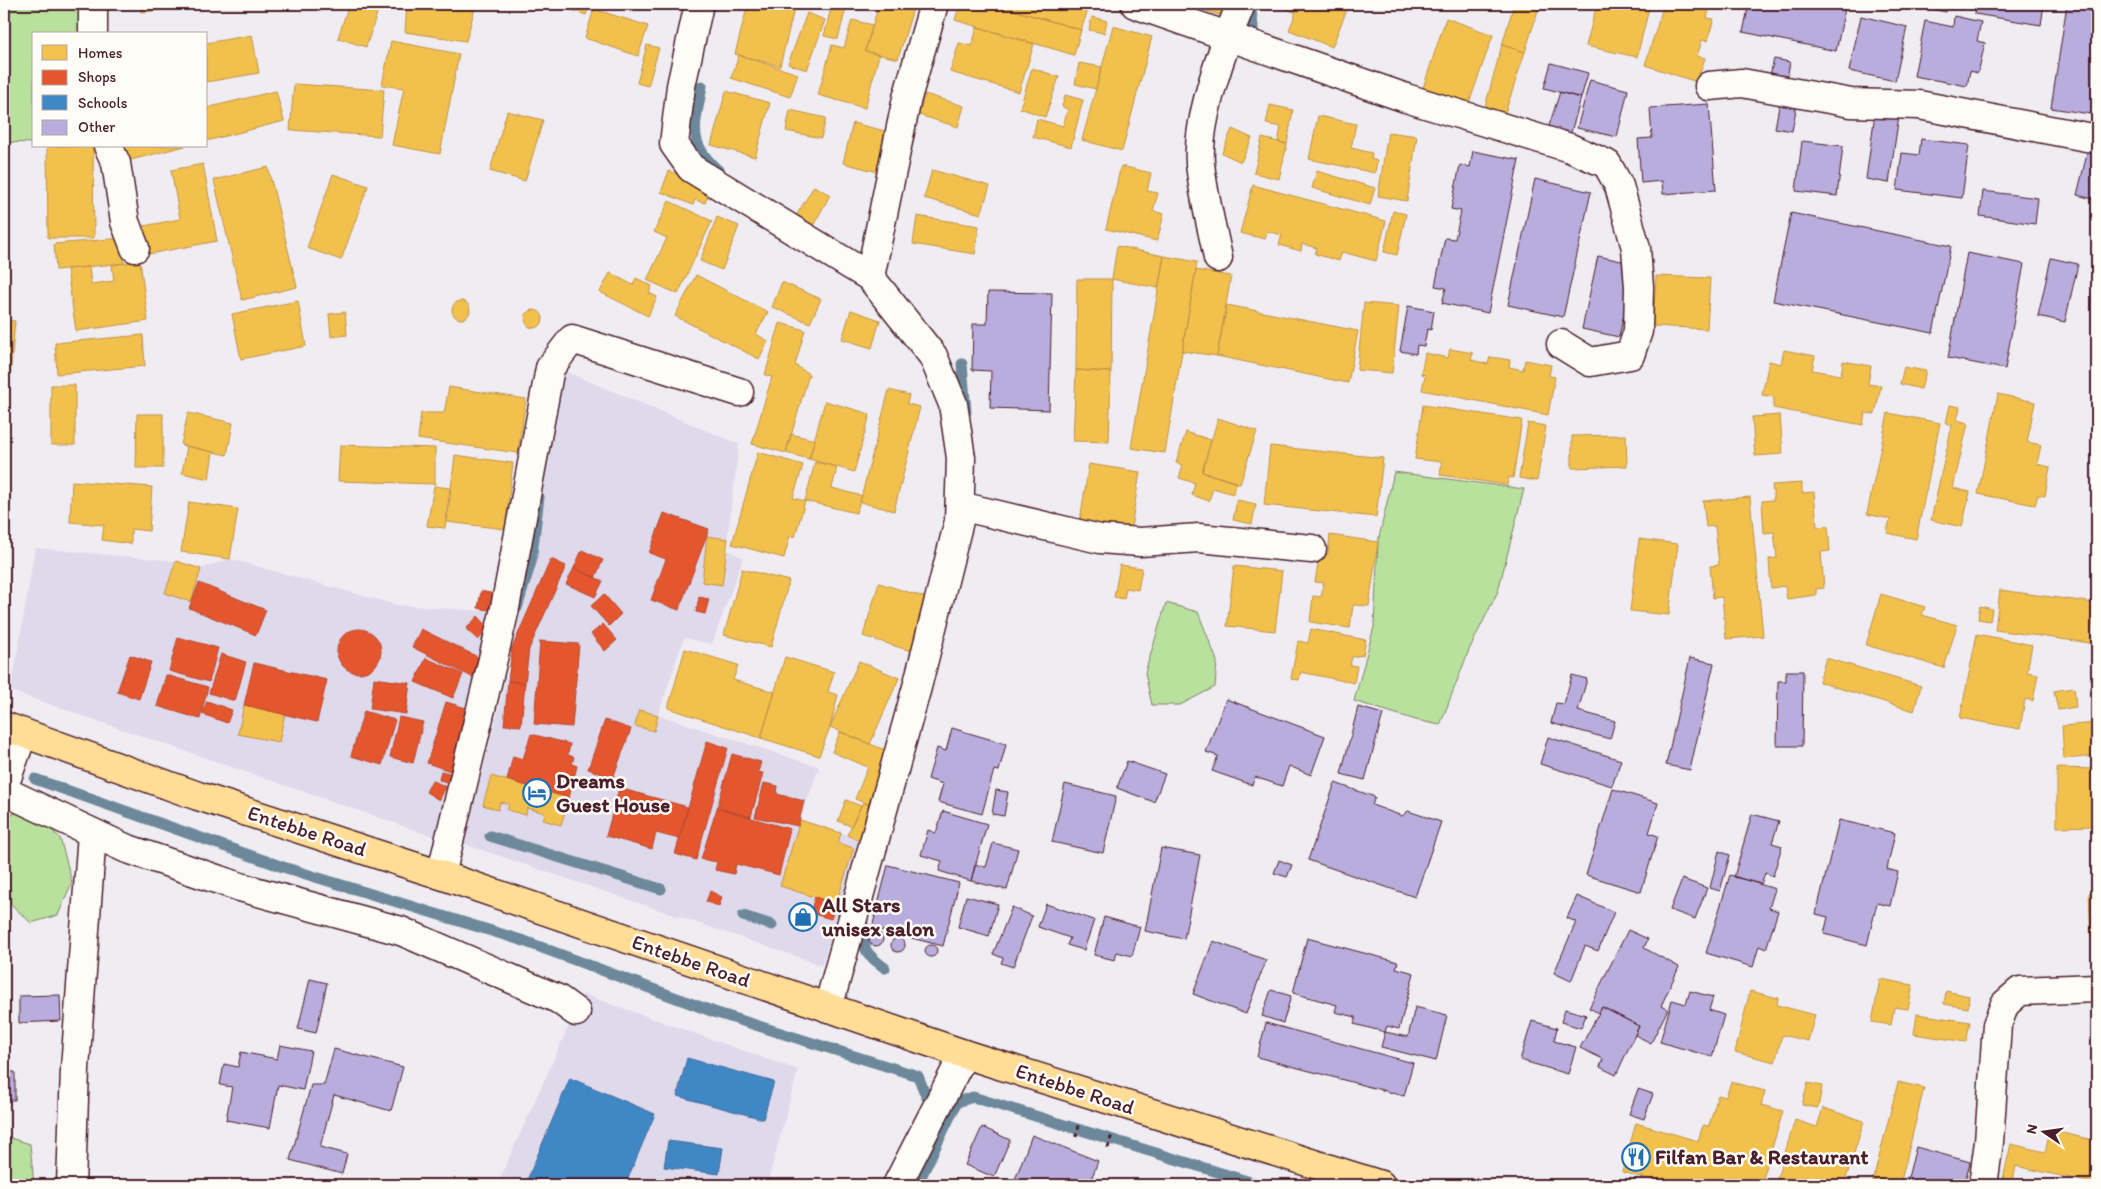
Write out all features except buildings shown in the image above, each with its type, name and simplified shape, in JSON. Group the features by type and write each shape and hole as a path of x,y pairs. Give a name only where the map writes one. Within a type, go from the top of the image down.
{"main road":[{"name":"Entebbe Road","path":"13,730 198,796 441,875 964,1054 1381,1185"}],"street":[{"path":"93,4 93,32"},
{"path":"699,4 681,86 674,144 691,168 870,277 933,356 953,404 961,458 959,521 917,687 828,1008"},
{"path":"870,277 907,98 934,4"},
{"path":"1135,4 1406,98 1570,148 1607,164 1620,186 1636,248 1639,287 1638,331 1630,356 1590,362 1561,344"},
{"path":"1218,258 1200,162 1204,120 1228,36 1241,4"},
{"path":"1709,86 1742,83 1851,103 1919,105 2097,139"},
{"path":"109,148 116,162 125,222 135,248"},
{"path":"441,875 504,613 550,368 572,339 739,392"},
{"path":"960,506 1100,539 1140,542 1199,538 1312,549"},
{"path":"4,786 13,730"},
{"path":"4,792 125,848 240,886 401,931 558,999 576,1012"},
{"path":"71,1185 75,1069 92,833"},
{"path":"1982,1185 1989,1142 1997,1025 2005,1004 2020,991 2097,988"},
{"path":"897,1185 964,1054"}],"path":[{"path":"1076,1137 1081,1120"},
{"path":"1108,1148 1113,1131"}],"shaded area":[{"path":"564,371 739,444 726,549 743,558 712,644 684,638 658,715 819,767 800,820 847,835 861,842 822,965 464,844 511,659"},
{"path":"35,548 176,561 201,569 230,559 397,605 497,612 438,838 11,691"},
{"path":"583,994 798,1070 768,1181 645,1185 497,1185"}],"green space":[{"path":"4,4 86,4 88,32 32,32 32,143 4,142"},
{"path":"1394,472 1524,489 1498,591 1469,650 1440,725 1416,720 1354,701 1374,627 1378,542"},
{"path":"1166,603 1198,612 1217,661 1215,687 1180,705 1152,705 1145,673"},
{"path":"28,808 60,838 72,882 58,915 31,923 11,904 4,832 11,815"},
{"path":"4,1136 30,1144 34,1185 4,1185"}],"waterway":[{"path":"1252,4 1253,31"},
{"path":"702,86 697,113 696,133 702,152 720,172"},
{"path":"962,364 966,412"},
{"path":"517,608 531,562 539,497"},
{"path":"35,779 283,867 524,941 714,1012 918,1076 926,1096"},
{"path":"490,836 661,889"},
{"path":"743,916 772,925"},
{"path":"863,923 863,939 868,954 885,968"},
{"path":"917,1185 957,1102 973,1097 1260,1185"}],"place":[{"name":"Dreams Guest House","path":"537,793"},
{"name":"All Stars unisex salon","path":"803,917"},
{"name":"Filfan Bar & Restaurant","path":"1636,1157"}]}
